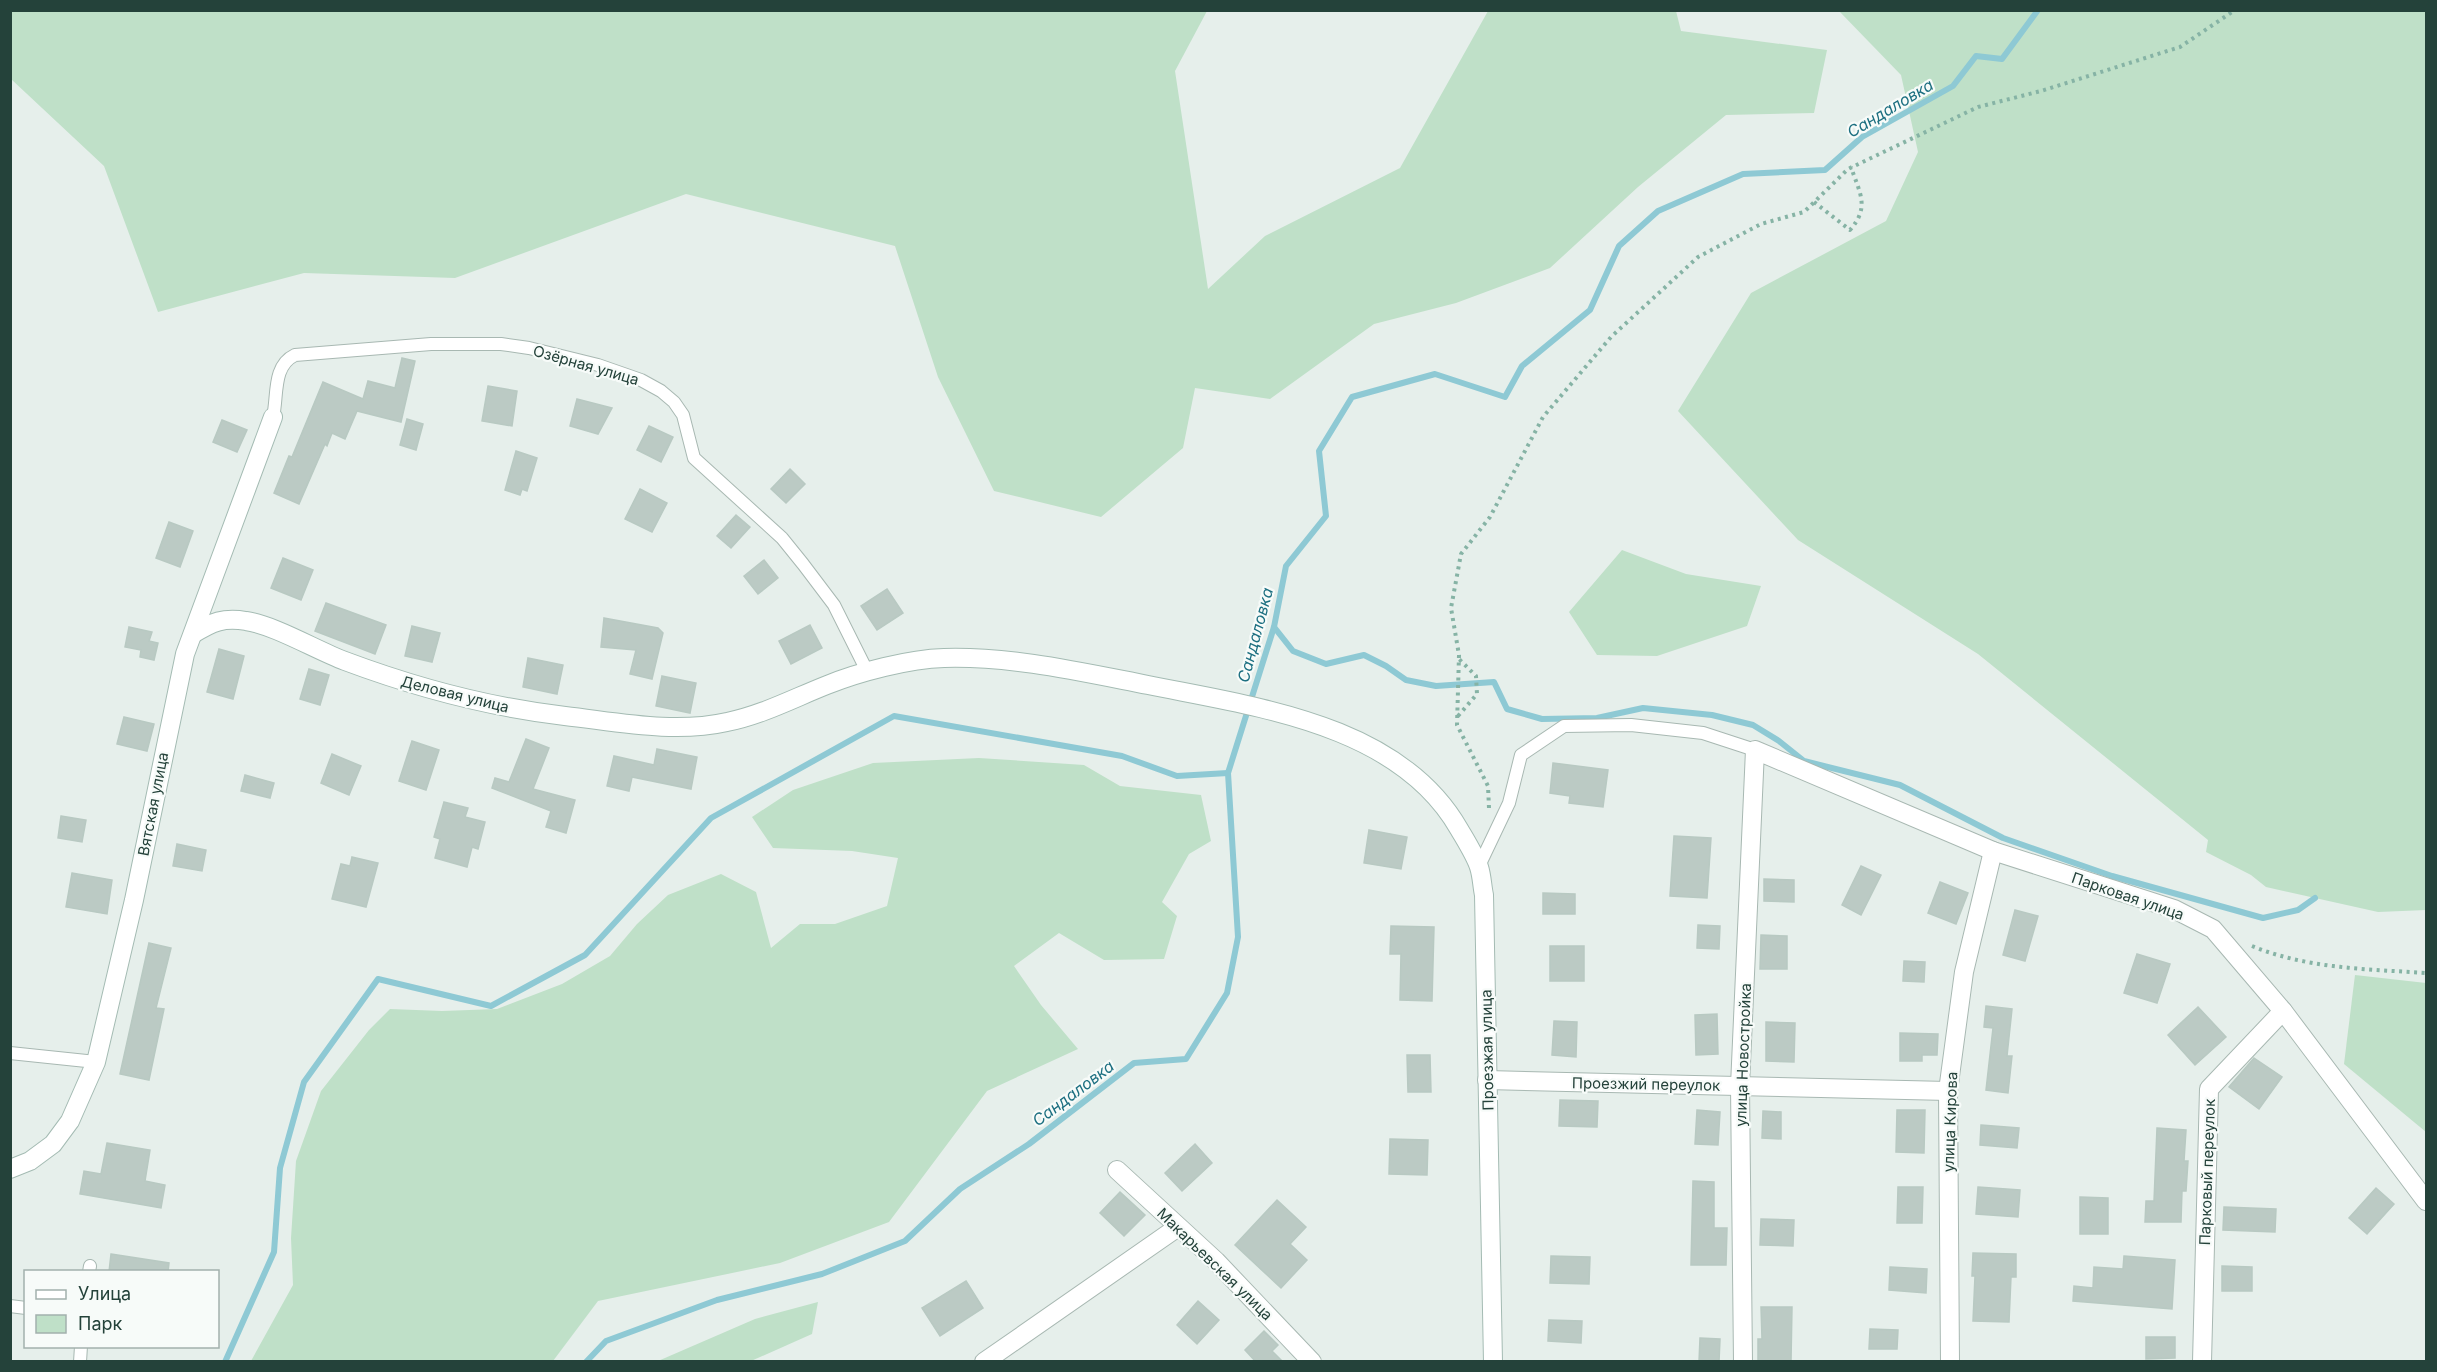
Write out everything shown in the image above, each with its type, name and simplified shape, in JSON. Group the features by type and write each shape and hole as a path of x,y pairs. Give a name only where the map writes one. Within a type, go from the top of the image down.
{"street":[{"name":"Вятская улица","path":"10,1169 30,1161 53,1144 70,1121 96,1062 134,900 185,654 256,457 273,417"},
{"name":"Деловая улица","path":"193,634 211,622 228,620 255,622 327,654 400,682 488,705 662,727 701,727 730,722 867,671 942,658 990,660 1052,667 1205,696"},
{"name":"Проезжая улица","path":"1205,696 1334,729 1403,766 1427,786 1449,812 1479,866 1484,895 1493,1362"},
{"name":"Парковая улица","path":"1755,750 1993,851 2174,909 2213,929 2283,1011 2427,1201"},
{"name":"улица Новостройка","path":"1743,1362 1740,1086 1755,750"},
{"name":"улица Кирова","path":"1950,1362 1948,1091 1964,972 1993,851"},
{"name":"Парковый переулок","path":"2202,1362 2209,1089 2283,1011"},
{"name":"Проезжий переулок","path":"1487,1080 1948,1091"},
{"name":"Макарьевская улица","path":"1117,1170 1216,1261 1312,1362"},
{"path":"984,1362 1178,1227"}],"lane":[{"name":"Озёрная улица","path":"273,417 281,368 288,358 295,355 431,344 501,344 529,348 598,365 641,380 661,391 674,402 683,415 694,458 782,538 803,564 834,605 867,671"},
{"path":"1479,866 1509,803 1521,755 1564,726 1631,725 1693,732 1755,750"},
{"path":"10,1053 96,1062"}],"path":[{"path":"1489,810 1488,786 1457,725 1459,658 1451,608 1461,554 1490,517 1543,417 1611,337 1698,257 1761,224 1804,212 1851,167 1978,107 2041,91 2180,47 2235,10"},
{"path":"1814,202 1850,230 1860,219 1863,203 1851,167"},
{"path":"1458,716 1477,694 1476,676 1459,658"},
{"path":"2244,942 2274,955 2313,965 2427,973"}],"green space":[{"path":"10,11 1207,11 1175,71 1208,289 1265,236 1400,168 1488,11 1676,11 1681,31 1827,50 1814,113 1726,115 1638,187 1550,268 1456,303 1374,324 1270,399 1195,388 1183,448 1101,517 994,491 938,377 895,246 686,194 455,278 304,273 158,312 104,166 11,79"},
{"path":"1839,11 2426,11 2426,910 2378,912 2266,887 2251,875 2206,852 2208,840 1978,654 1798,540 1678,411 1751,293 1886,221 1918,152 1901,75"},
{"path":"1622,550 1686,574 1761,586 1747,626 1657,656 1597,655 1569,612"},
{"path":"979,758 1084,765 1120,786 1201,795 1211,841 1189,854 1162,902 1177,916 1164,959 1104,960 1059,933 1014,966 1041,1005 1078,1049 987,1091 889,1222 780,1263 598,1301 553,1361 251,1361 293,1285 291,1238 296,1161 321,1091 369,1030 390,1009 442,1011 497,1009 562,984 610,956 637,924 668,895 721,874 756,892 771,948 800,924 835,924 887,906 898,858 852,851 773,848 752,817 793,790 873,763"},
{"path":"2355,975 2426,983 2426,1132 2344,1064"},
{"path":"818,1302 812,1334 751,1361 658,1361 755,1319"}],"building":[{"path":"402,358 415,361 401,422 357,411 345,439 332,433 327,446 325,444 299,504 274,493 289,456 292,457 323,382 363,399 368,381 395,388"},
{"path":"488,386 517,391 512,426 482,421"},
{"path":"577,399 612,408 598,434 570,426"},
{"path":"407,419 423,424 416,450 400,445"},
{"path":"222,420 247,430 237,452 213,442"},
{"path":"649,426 673,437 661,462 637,450"},
{"path":"516,451 537,458 527,491 522,489 520,495 505,490"},
{"path":"790,469 805,484 786,503 771,489"},
{"path":"640,489 667,503 652,532 625,519"},
{"path":"736,515 750,527 731,548 717,536"},
{"path":"169,522 193,531 180,567 156,558"},
{"path":"283,558 313,570 301,600 271,588"},
{"path":"764,560 778,578 758,594 744,576"},
{"path":"887,589 903,613 877,630 861,606"},
{"path":"326,603 386,625 375,654 315,631"},
{"path":"604,618 658,628 663,633 652,679 630,674 636,650 601,647"},
{"path":"810,625 822,648 791,664 779,641"},
{"path":"412,626 440,633 432,662 405,656"},
{"path":"129,627 152,632 149,641 158,643 154,660 140,657 141,650 125,647"},
{"path":"219,649 244,656 233,699 207,692"},
{"path":"528,658 563,665 557,694 523,687"},
{"path":"309,669 329,675 320,705 300,699"},
{"path":"662,676 696,683 690,713 656,706"},
{"path":"124,717 154,724 147,751 117,744"},
{"path":"526,739 549,748 533,789 575,800 566,833 546,827 551,811 492,788 495,778 509,782"},
{"path":"412,741 439,750 426,790 399,781"},
{"path":"657,749 697,757 691,789 632,777 629,791 607,786 614,756 654,765"},
{"path":"332,754 361,766 349,795 321,783"},
{"path":"1553,763 1608,770 1603,807 1569,803 1570,796 1550,793"},
{"path":"245,775 274,783 270,798 241,791"},
{"path":"444,802 468,808 465,817 485,822 478,849 472,847 467,867 435,858 440,839 434,837"},
{"path":"61,816 86,820 82,842 58,838"},
{"path":"1369,830 1407,837 1401,869 1364,863"},
{"path":"1674,836 1711,838 1707,898 1670,896"},
{"path":"177,844 206,850 202,871 173,866"},
{"path":"352,857 378,863 366,907 332,899 341,864 350,866"},
{"path":"1861,866 1881,875 1861,915 1842,905"},
{"path":"72,873 112,880 107,914 66,907"},
{"path":"1764,879 1794,880 1794,902 1764,901"},
{"path":"1940,882 1968,893 1956,924 1928,913"},
{"path":"1543,893 1575,894 1575,914 1543,914"},
{"path":"2015,910 2038,916 2025,961 2003,955"},
{"path":"1698,925 1720,926 1719,949 1697,948"},
{"path":"1391,926 1434,927 1432,1001 1400,1000 1401,954 1390,954"},
{"path":"1761,935 1787,936 1787,969 1760,969"},
{"path":"149,943 171,948 156,1008 164,1009 149,1080 120,1074"},
{"path":"1550,946 1584,946 1584,981 1550,981"},
{"path":"2137,954 2170,964 2157,1003 2124,993"},
{"path":"1904,961 1925,962 1924,982 1903,981"},
{"path":"1986,1006 2012,1009 2007,1056 2012,1056 2008,1093 1986,1090 1993,1028 1984,1027"},
{"path":"2198,1007 2226,1037 2195,1065 2168,1035"},
{"path":"1717,1014 1718,1054 1696,1055 1695,1015"},
{"path":"1554,1021 1577,1022 1576,1057 1552,1055"},
{"path":"1766,1022 1795,1023 1794,1062 1766,1061"},
{"path":"1900,1033 1938,1034 1937,1055 1922,1055 1922,1061 1900,1061"},
{"path":"1407,1055 1430,1055 1431,1092 1408,1092"},
{"path":"2254,1058 2282,1077 2259,1109 2229,1087"},
{"path":"1560,1100 1598,1101 1597,1127 1559,1126"},
{"path":"1697,1110 1720,1112 1718,1145 1695,1144"},
{"path":"1897,1110 1925,1110 1924,1153 1896,1152"},
{"path":"1763,1111 1781,1112 1781,1139 1762,1138"},
{"path":"1981,1125 2019,1128 2017,1148 1980,1145"},
{"path":"2157,1128 2186,1130 2184,1161 2188,1161 2186,1191 2182,1191 2181,1222 2145,1222 2146,1201 2154,1201"},
{"path":"1390,1139 1428,1140 1427,1175 1389,1174"},
{"path":"107,1143 150,1150 145,1181 165,1185 161,1208 80,1194 84,1171 101,1174"},
{"path":"1195,1144 1212,1163 1182,1191 1165,1173"},
{"path":"1693,1181 1714,1182 1714,1228 1727,1228 1726,1265 1691,1265"},
{"path":"1898,1187 1923,1187 1922,1223 1897,1223"},
{"path":"1978,1187 2020,1190 2018,1217 1976,1214"},
{"path":"2376,1188 2394,1204 2367,1234 2349,1218"},
{"path":"1120,1192 1145,1215 1124,1236 1100,1213"},
{"path":"2080,1197 2108,1198 2108,1234 2080,1234"},
{"path":"1277,1200 1306,1227 1290,1244 1307,1260 1281,1288 1235,1245"},
{"path":"2224,1207 2276,1209 2275,1232 2223,1230"},
{"path":"1761,1219 1794,1220 1793,1246 1760,1245"},
{"path":"1973,1253 2016,1254 2016,1277 2011,1277 2009,1322 1973,1321 1975,1276 1972,1276"},
{"path":"111,1254 169,1263 168,1270 109,1270"},
{"path":"1551,1256 1590,1257 1589,1284 1550,1283"},
{"path":"2124,1256 2175,1260 2172,1309 2073,1301 2074,1286 2093,1288 2094,1267 2123,1269"},
{"path":"2222,1266 2252,1267 2252,1291 2222,1291"},
{"path":"1890,1267 1927,1269 1926,1293 1889,1290"},
{"path":"966,1281 983,1308 940,1336 922,1308"},
{"path":"1198,1301 1219,1320 1197,1344 1177,1325"},
{"path":"1761,1307 1792,1307 1791,1362 1758,1362 1758,1339 1762,1339"},
{"path":"1549,1320 1582,1321 1581,1343 1548,1341"},
{"path":"1870,1329 1898,1330 1897,1349 1869,1349"},
{"path":"1264,1331 1278,1345 1272,1351 1283,1362 1256,1362 1245,1350"},
{"path":"2146,1337 2175,1337 2175,1358 2146,1359"},
{"path":"1700,1338 1720,1339 1719,1362 1699,1362"}],"waterway":[{"name":"Сандаловка","path":"586,1362 606,1341 717,1300 822,1274 905,1241 960,1189 1029,1144 1134,1063 1186,1059 1227,993 1238,937 1228,773 1274,627 1286,566 1326,516 1319,451 1352,397 1435,374 1505,397 1522,366 1590,310 1619,246 1658,211 1743,174 1825,170 1862,137 1953,86 1976,56 2002,59 2038,10"},
{"path":"1274,627 1293,651 1326,664 1364,655 1386,666 1406,680 1436,686 1494,682 1507,709 1542,719 1597,718 1643,708 1712,715 1753,725 1779,741 1804,761 1900,785 2003,838 2112,876 2263,918 2298,910 2315,898"},
{"path":"225,1362 274,1252 280,1168 304,1082 378,979 491,1006 585,955 711,818 894,716 1122,756 1177,776 1228,773"}]}
